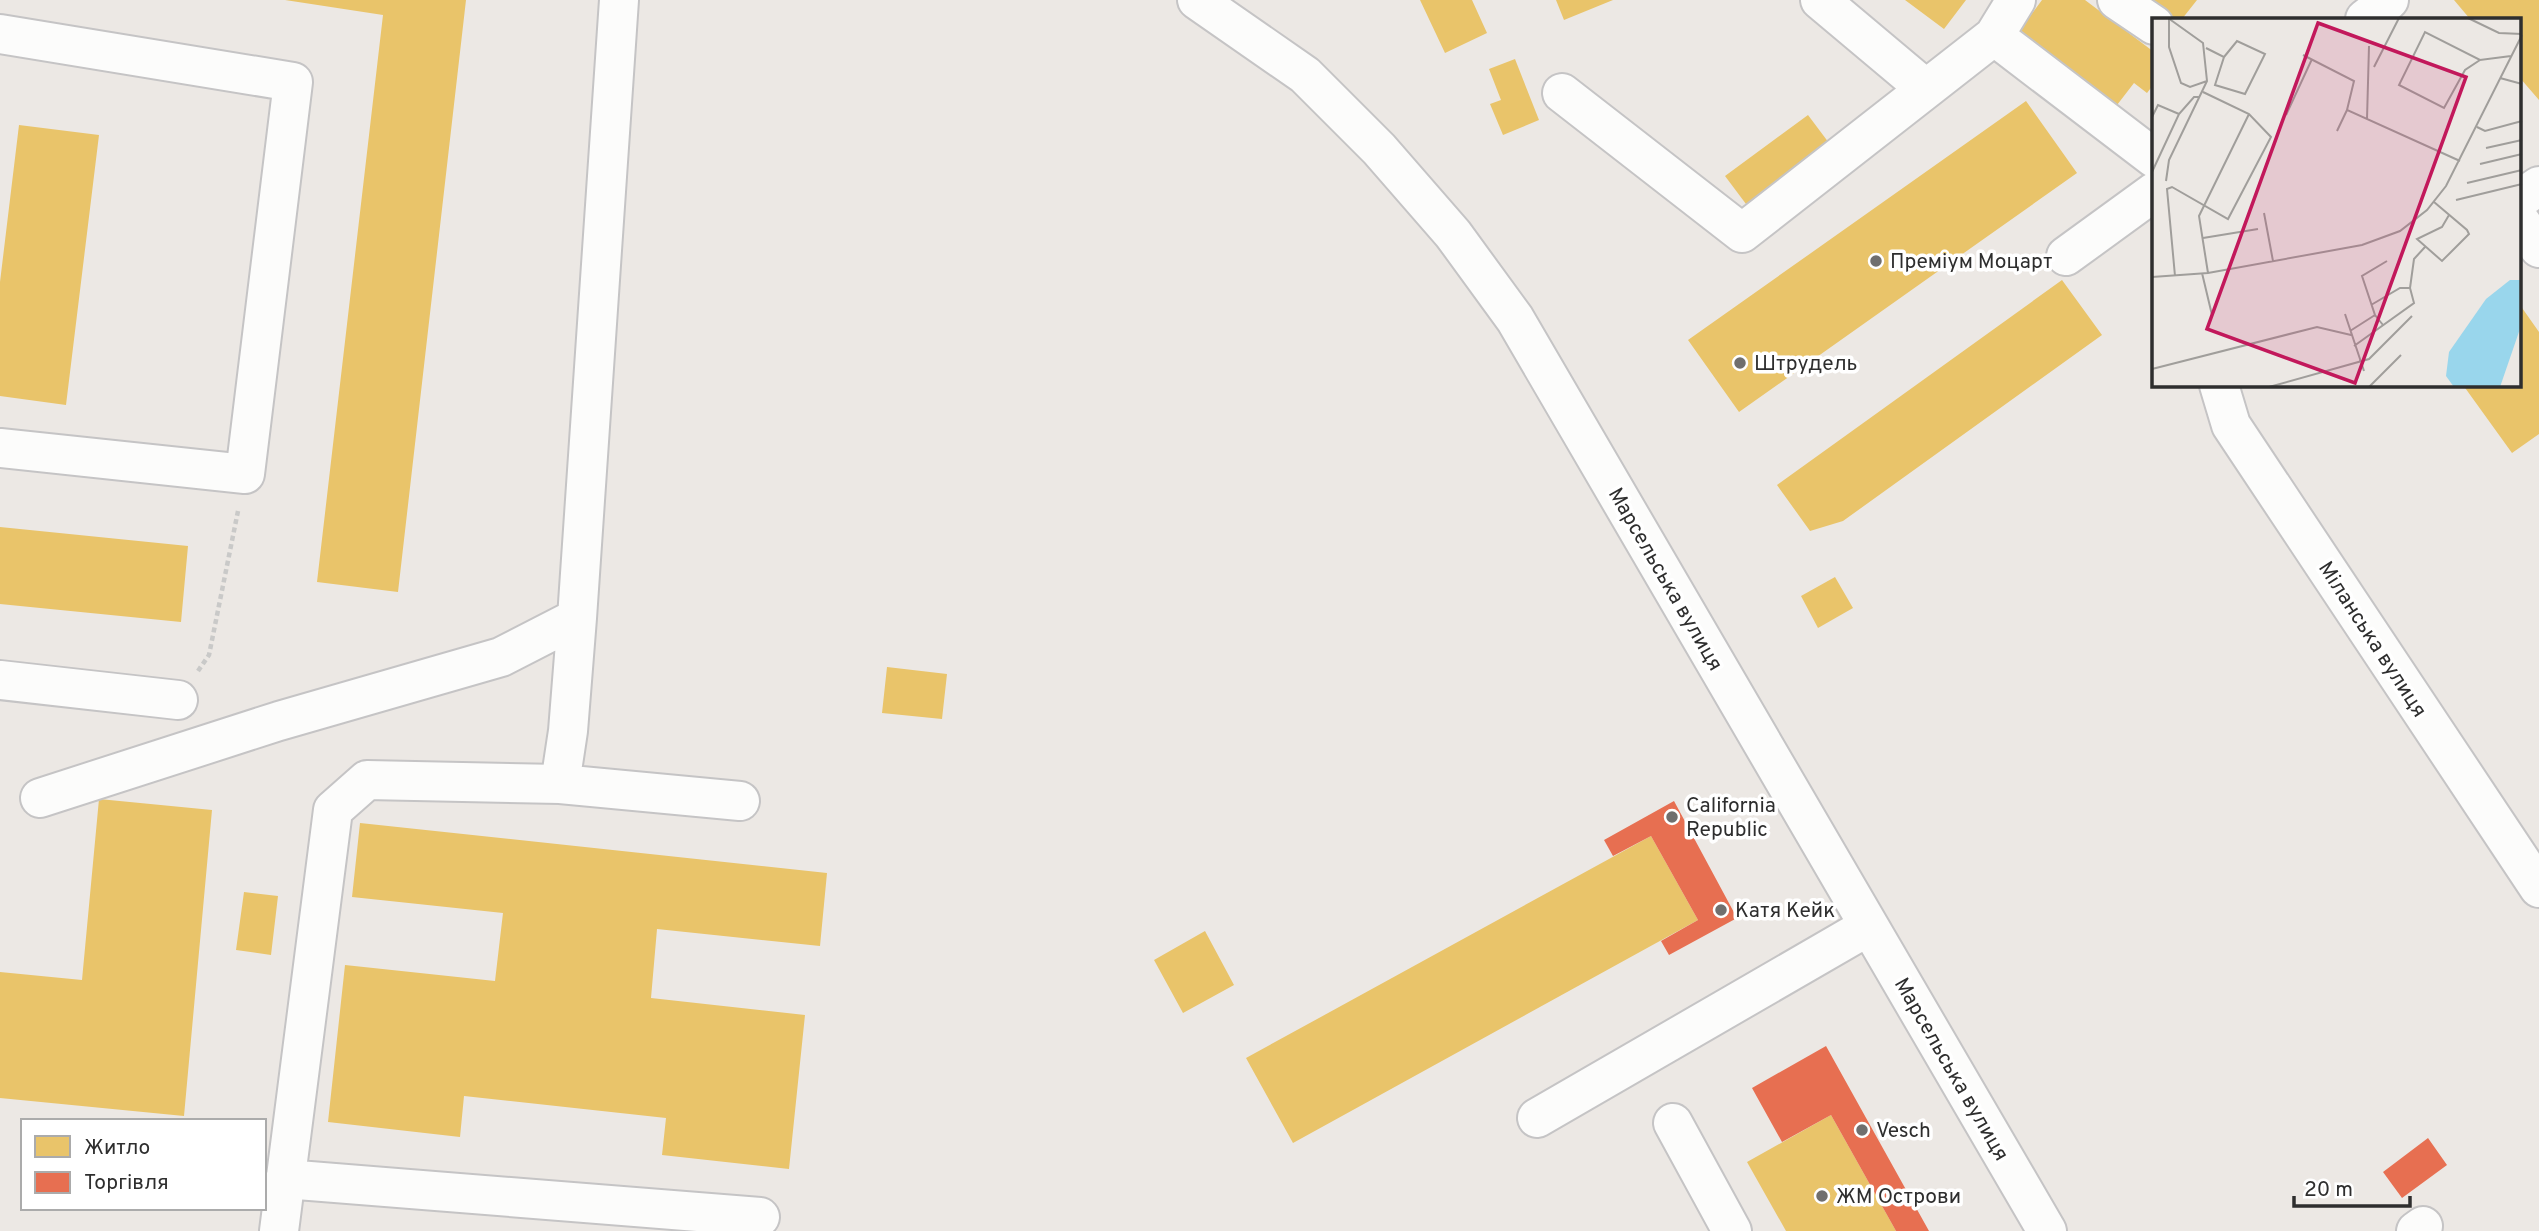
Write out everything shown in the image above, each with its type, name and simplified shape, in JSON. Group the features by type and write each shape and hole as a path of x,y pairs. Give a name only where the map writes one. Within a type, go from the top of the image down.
{"street":[{"path":"560,783 568,731 577,618 619,0"},
{"name":"Марсельська вулиця","path":"1197,0 1305,75 1379,149 1453,234 1515,319 2047,1231"},
{"path":"1820,0 1926,89"},
{"path":"1562,93 1742,233 1994,36 2016,0"},
{"path":"2117,0 2152,24"},
{"path":"0,34 293,82 245,474 0,448"},
{"path":"1994,36 2152,156"},
{"path":"2522,199 2539,186"},
{"path":"2066,256 2152,193"},
{"path":"2522,224 2539,248"},
{"name":"Міланська вулиця","path":"2220,387 2231,425 2539,888"},
{"path":"40,798 279,721 501,657 577,618"},
{"path":"0,680 178,700"},
{"path":"279,1231 333,810 367,780 560,783 740,801"},
{"path":"1537,1118 1869,926"},
{"path":"1673,1123 1732,1231"},
{"path":"285,1179 760,1217"}],"path":[{"path":"178,700 209,655 245,474"}],"building: Житло":[{"path":"285,0 466,0 398,592 317,582 383,15"},
{"path":"1420,0 1472,0 1487,33 1445,53"},
{"path":"1556,0 1613,0 1564,20"},
{"path":"1905,0 1966,0 1944,29"},
{"path":"2042,0 2085,0 2152,50 2152,87 2147,93 2134,83 2117,105 2019,31"},
{"path":"2144,0 2197,0 2183,18 2169,18"},
{"path":"2454,0 2539,0 2539,100 2522,80 2522,18 2469,18"},
{"path":"1515,59 1539,120 1503,135 1490,104 1501,100 1489,69"},
{"name":"Преміум Моцарт","path":"2026,101 2077,173 1739,412 1688,340"},
{"path":"1808,115 1832,147 1749,208 1725,176"},
{"path":"19,125 99,135 66,405 0,396 0,282"},
{"path":"2062,280 2102,335 1843,521 1810,531 1777,485"},
{"path":"2522,308 2539,332 2539,434 2512,453 2464,387 2522,387"},
{"path":"0,527 188,546 181,622 0,604"},
{"path":"1835,577 1853,608 1818,628 1801,596"},
{"path":"887,667 947,674 942,719 882,713"},
{"path":"99,799 212,810 184,1116 0,1098 0,972 82,980"},
{"path":"360,823 827,873 820,946 657,929 651,998 805,1015 789,1169 662,1155 666,1118 464,1096 460,1137 328,1122 345,965 495,981 503,913 352,897"},
{"path":"1651,836 1698,920 1293,1143 1246,1058"},
{"path":"244,892 278,896 271,955 236,950"},
{"path":"1205,931 1234,985 1183,1013 1154,960"},
{"name":"ЖМ Острови","path":"1831,1115 1896,1231 1786,1231 1747,1162"}],"building: Торгівля":[{"path":"1674,801 1737,918 1669,955 1661,941 1698,920 1651,836 1613,856 1604,840"},
{"path":"1826,1046 1929,1231 1896,1231 1831,1115 1782,1142 1752,1088"},
{"path":"2428,1138 2447,1165 2402,1198 2383,1172"}],"place":[{"name":"Преміум Моцарт","path":"1876,261"},
{"name":"Штрудель","path":"1740,363"},
{"name":"California Republic","path":"1672,817"},
{"name":"Катя Кейк","path":"1721,910"},
{"name":"Vesch","path":"1862,1130"},
{"name":"ЖМ Острови","path":"1822,1196"}]}
